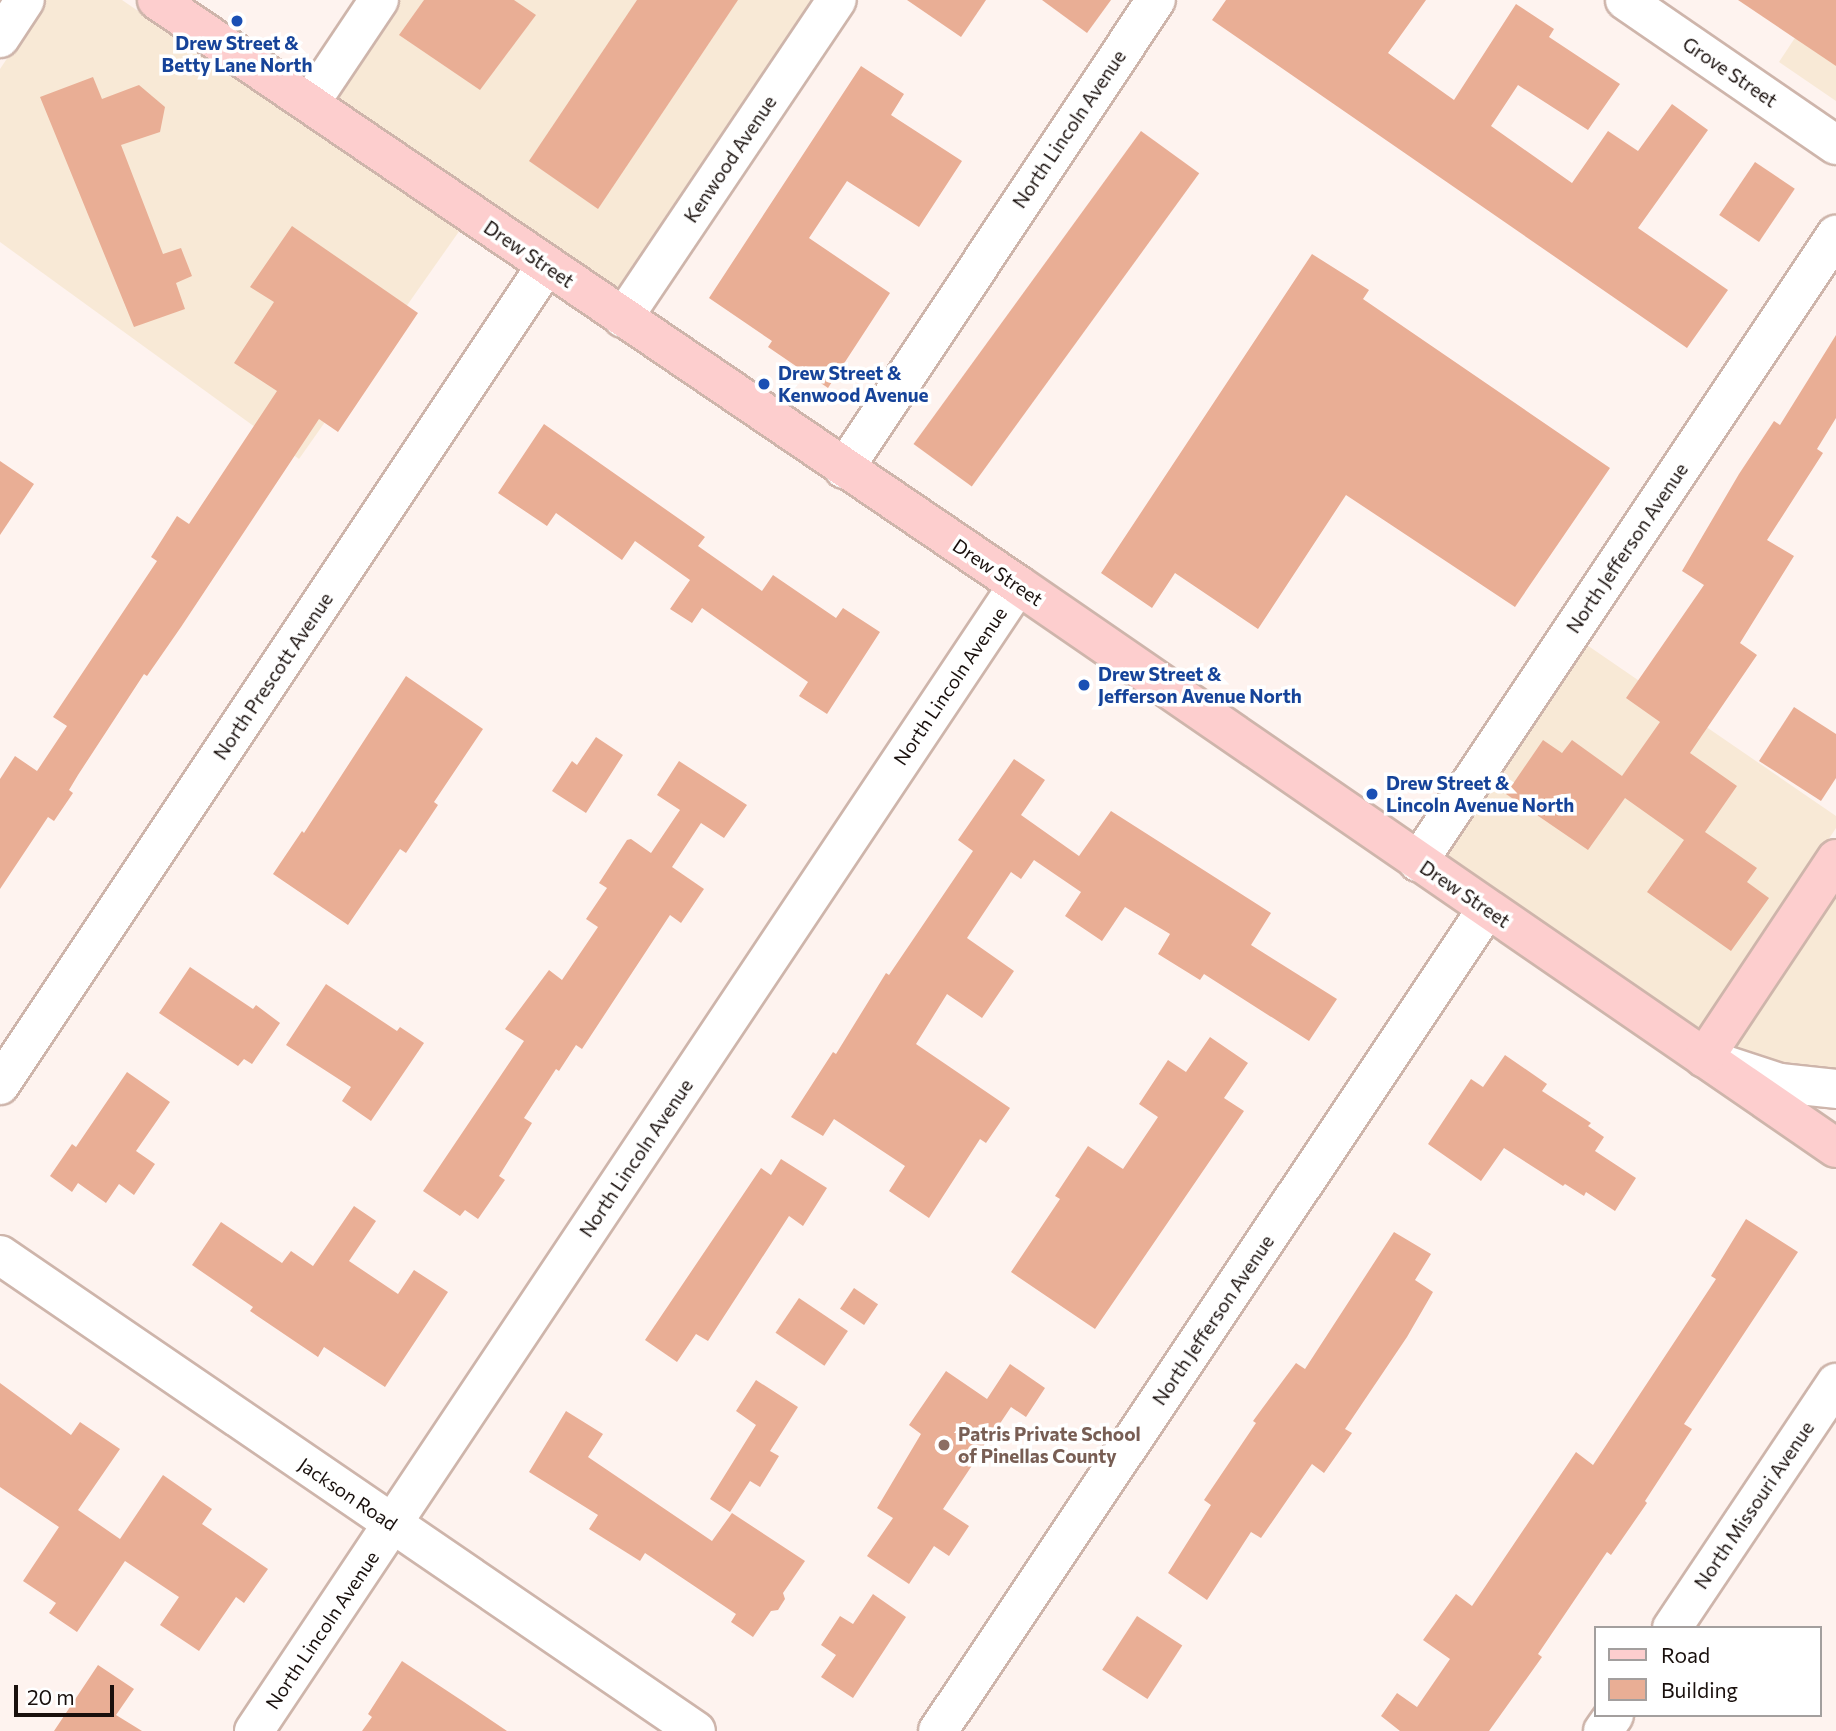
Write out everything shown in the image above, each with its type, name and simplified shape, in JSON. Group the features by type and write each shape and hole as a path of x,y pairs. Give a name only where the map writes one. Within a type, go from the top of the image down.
{"main road":[{"name":"Drew Street","path":"157,0 1018,585 1836,1148"},
{"path":"1704,1058 1836,859"}],"street":[{"path":"0,38 25,0"},
{"path":"310,103 379,0"},
{"name":"Kenwood Avenue","path":"623,318 837,0"},
{"name":"North Lincoln Avenue","path":"844,469 1156,0"},
{"name":"Grove Street","path":"1625,0 1836,145"},
{"name":"North Jefferson Avenue","path":"1418,862 1836,235"},
{"name":"North Prescott Avenue","path":"0,1085 546,266"},
{"name":"North Lincoln Avenue","path":"254,1731 1018,585"},
{"name":"North Jefferson Avenue","path":"939,1731 1487,909"},
{"path":"1704,1058 1780,1083 1836,1089"},
{"name":"Jackson Road","path":"0,1255 696,1731"},
{"name":"North Missouri Avenue","path":"1673,1626 1836,1383"}],"shaded area":[{"path":"46,0 122,0 460,230 299,459 0,242 0,69"},
{"path":"400,0 816,0 619,292 334,97"},
{"path":"1820,0 1836,0 1836,101 1779,62"},
{"path":"1584,643 1836,816 1836,828 1701,1032 1443,856"},
{"path":"1836,890 1836,1070 1785,1064 1732,1047"}],"building":[{"path":"424,0 514,0 536,15 480,90 399,35"},
{"path":"637,0 738,0 598,209 529,161"},
{"path":"907,0 986,0 961,37"},
{"path":"1042,0 1111,0 1087,33"},
{"path":"1226,0 1426,0 1388,53 1454,100 1516,4 1554,29 1549,37 1620,84 1588,130 1518,85 1491,126 1572,183 1608,131 1638,151 1672,104 1708,130 1638,228 1728,290 1687,348 1212,20"},
{"path":"1738,0 1836,0 1836,66"},
{"path":"861,66 904,94 891,115 962,161 919,227 847,181 809,238 890,293 828,388 768,347 772,341 709,298"},
{"path":"93,77 102,99 139,85 165,107 160,132 121,145 163,254 181,248 192,276 176,283 185,309 134,327 40,97"},
{"path":"1141,131 1199,173 972,486 914,444"},
{"path":"1755,162 1795,189 1759,242 1719,215"},
{"path":"292,226 418,313 338,432 319,419 181,627 147,676 144,674 78,775 69,790 73,793 54,821 48,817 0,889 0,779 15,756 37,771 67,726 53,717 157,561 151,557 177,516 189,524 277,391 234,363 274,302 250,287"},
{"path":"1312,254 1369,290 1363,299 1610,468 1515,607 1346,495 1258,629 1175,573 1152,608 1101,573"},
{"path":"1836,335 1836,418 1817,449 1823,453 1767,540 1794,556 1740,643 1757,655 1690,753 1737,786 1705,832 1757,868 1747,882 1769,898 1731,951 1647,892 1684,840 1625,798 1588,850 1506,794 1543,740 1562,753 1572,740 1622,776 1660,722 1626,698 1704,585 1682,571 1739,474 1774,421 1780,425"},
{"path":"544,424 705,537 698,546 762,591 773,575 836,618 843,608 880,632 827,714 799,696 808,682 702,608 692,623 670,609 690,580 635,541 622,560 556,513 547,526 498,493"},
{"path":"0,461 34,484 0,535"},
{"path":"406,676 483,729 434,802 438,805 406,853 400,849 348,925 273,874 302,831 304,833"},
{"path":"1794,707 1836,734 1836,778 1821,801 1759,761"},
{"path":"596,737 623,755 586,813 552,791 572,761 577,765"},
{"path":"1014,759 1045,780 1021,815 1079,856 1111,811 1271,913 1251,945 1337,999 1309,1041 1204,974 1200,980 1158,954 1170,934 1125,907 1102,941 1065,916 1081,892 1034,860 1021,879 1011,872 967,938 1014,971 982,1018 947,994 916,1044 1010,1108 986,1143 980,1139 929,1218 889,1191 905,1166 834,1119 823,1136 791,1117 833,1052 836,1054 886,973 889,975 973,851 958,840"},
{"path":"679,761 747,805 724,838 701,823 672,867 704,889 681,923 670,915 582,1049 576,1045 559,1071 556,1069 524,1118 532,1123 499,1176 505,1180 478,1219 465,1210 460,1216 423,1191 524,1041 505,1029 549,970 562,980 598,927 586,919 607,888 599,883 627,840 631,839 651,853 680,810 657,795"},
{"path":"190,967 253,1009 256,1005 280,1023 252,1064 244,1059 238,1066 159,1013"},
{"path":"326,984 397,1031 400,1027 424,1043 371,1121 342,1101 351,1087 286,1045"},
{"path":"1210,1037 1248,1063 1224,1098 1244,1111 1095,1329 1011,1272 1060,1199 1055,1196 1088,1146 1123,1169 1158,1117 1139,1104 1168,1060 1186,1072"},
{"path":"1505,1055 1547,1084 1542,1091 1591,1123 1588,1126 1604,1137 1595,1151 1636,1178 1615,1211 1586,1192 1584,1196 1565,1184 1563,1186 1504,1148 1481,1181 1428,1144 1471,1079 1483,1087"},
{"path":"127,1072 170,1102 136,1151 155,1164 134,1195 119,1184 106,1203 78,1183 72,1192 50,1176 72,1144 76,1147"},
{"path":"781,1159 827,1188 803,1226 789,1216 708,1341 696,1334 677,1362 645,1340 761,1168 771,1175"},
{"path":"354,1206 376,1221 349,1261 398,1294 414,1270 448,1292 385,1387 324,1347 318,1357 250,1311 253,1307 192,1265 221,1222 282,1263 291,1251 313,1266"},
{"path":"1746,1219 1798,1252 1684,1424 1692,1429 1645,1501 1647,1503 1611,1555 1607,1552 1538,1654 1542,1657 1489,1731 1400,1731 1381,1716 1397,1693 1417,1707 1450,1659 1423,1640 1456,1594 1472,1606 1576,1452 1593,1465 1716,1279 1711,1276"},
{"path":"1394,1232 1431,1254 1415,1280 1433,1292 1407,1337 1345,1429 1352,1433 1324,1473 1312,1464 1261,1538 1251,1532 1207,1600 1168,1573 1211,1505 1204,1500 1256,1423 1253,1421 1296,1363 1305,1369"},
{"path":"854,1288 878,1304 864,1325 840,1309"},
{"path":"799,1298 848,1331 824,1366 776,1333"},
{"path":"1010,1364 1045,1388 1026,1417 1011,1407 943,1509 969,1526 949,1556 934,1546 909,1584 867,1556 893,1518 877,1508 921,1434 909,1425 946,1371 987,1399"},
{"path":"756,1380 798,1407 770,1451 779,1456 760,1487 750,1481 730,1512 710,1499 756,1425 736,1411"},
{"path":"0,1383 71,1435 80,1422 120,1449 78,1510 120,1539 163,1475 212,1509 202,1524 268,1569 244,1603 236,1597 199,1651 160,1625 179,1597 125,1561 77,1632 49,1613 56,1603 23,1581 59,1527 0,1487"},
{"path":"566,1411 603,1434 588,1457 712,1541 732,1513 805,1561 783,1593 785,1599 778,1610 771,1611 753,1637 731,1622 736,1614 645,1553 640,1561 589,1529 598,1515 529,1472"},
{"path":"873,1594 906,1617 853,1698 821,1677 836,1655 821,1645 840,1616 853,1624"},
{"path":"1137,1616 1182,1645 1147,1699 1102,1670"},
{"path":"402,1661 507,1731 362,1731 372,1717 368,1714"},
{"path":"98,1665 134,1689 116,1715 142,1731 54,1731"}],"place":[{"name":"Drew Street & Betty Lane North","path":"237,21"},
{"name":"Drew Street & Kenwood Avenue","path":"764,384"},
{"name":"Drew Street & Jefferson Avenue North","path":"1084,685"},
{"name":"Drew Street & Lincoln Avenue North","path":"1372,794"},
{"name":"Patris Private School of Pinellas County","path":"944,1445"}]}
